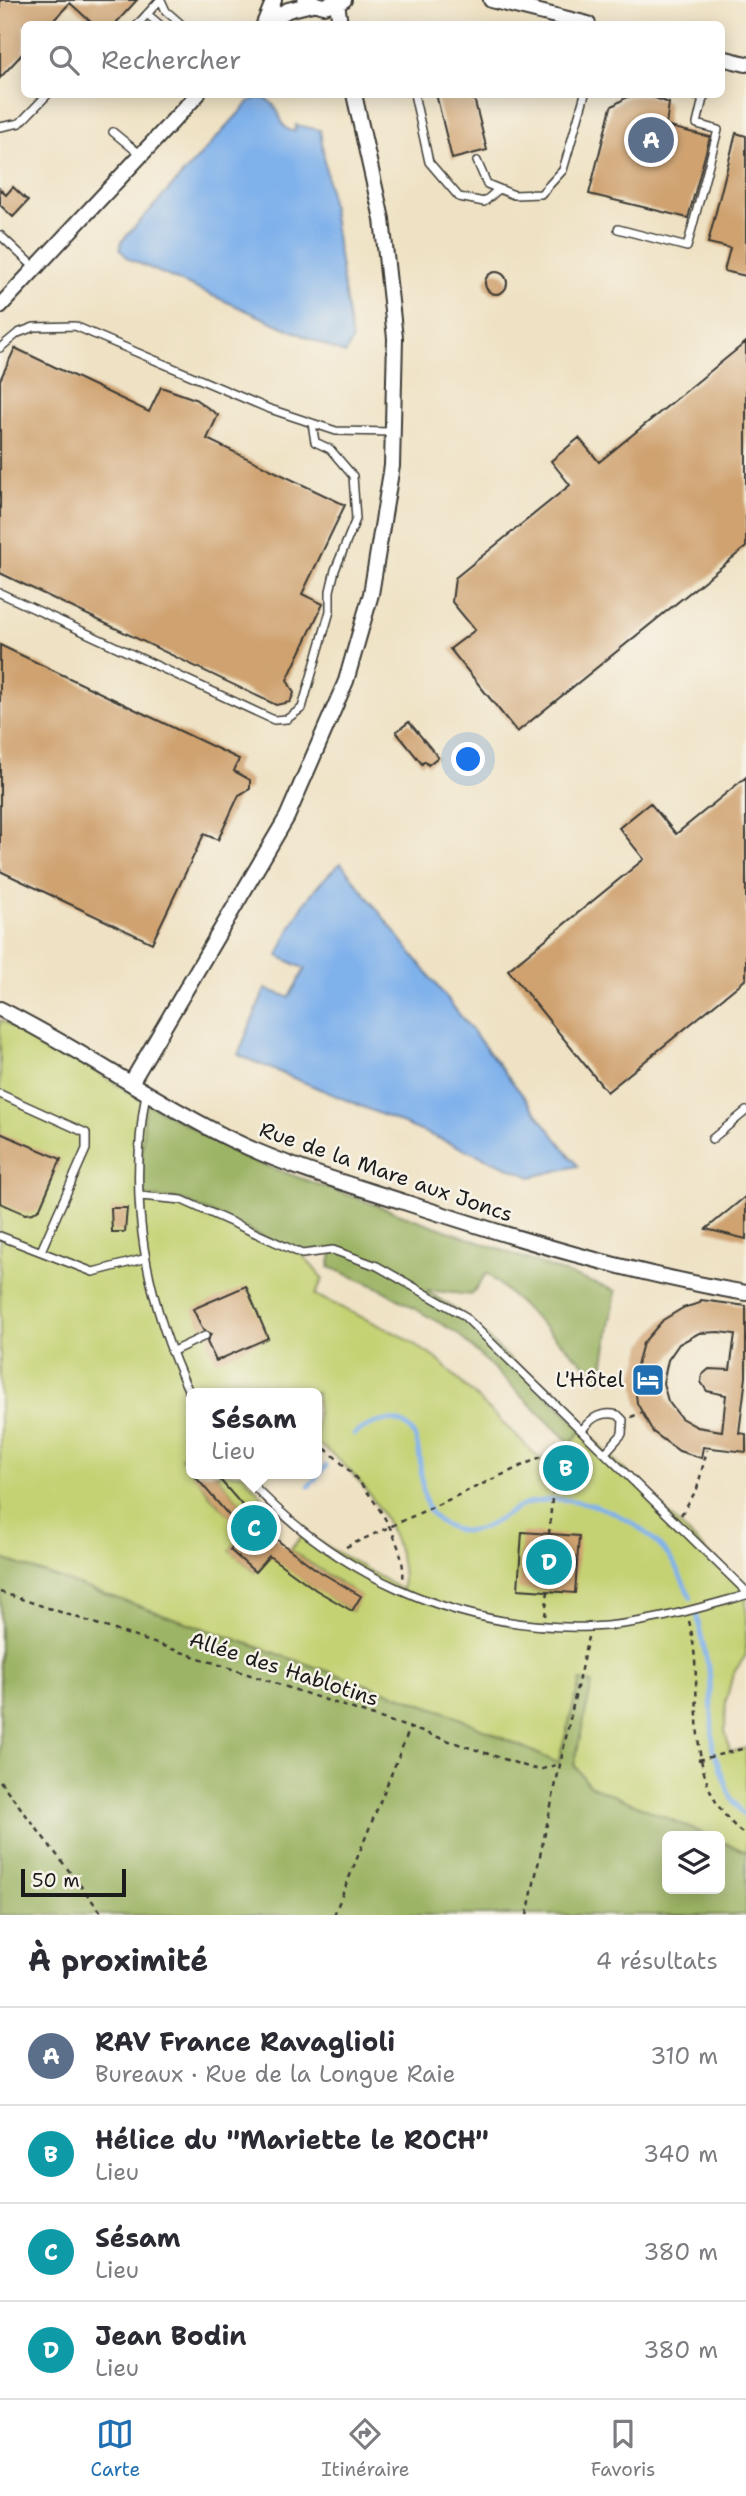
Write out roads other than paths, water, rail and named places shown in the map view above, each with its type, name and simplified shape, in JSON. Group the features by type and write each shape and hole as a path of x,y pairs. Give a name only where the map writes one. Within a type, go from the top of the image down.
{"street":[{"path":"265,21 274,0"},
{"path":"491,0 576,21"},
{"path":"269,21 307,2 341,2 340,21"},
{"path":"725,59 746,64"},
{"path":"0,306 194,98"},
{"path":"131,1083 286,817 330,723 359,640 371,594 387,511 394,432 396,338 388,257 355,98"},
{"name":"Rue de la Mare aux Joncs","path":"0,1009 40,1029 146,1093 230,1139 293,1166 574,1256 647,1275 746,1293"}],"lane":[{"path":"141,21 160,0 166,11 178,21"},
{"path":"147,14 155,21"},
{"path":"0,127 20,123 44,98"},
{"path":"415,98 429,162 459,197 484,202 499,189"},
{"path":"477,161 487,184 514,195 541,194 563,170 584,98"},
{"path":"618,229 687,247 718,130 697,124 704,98"},
{"path":"113,132 141,155"},
{"path":"0,236 36,268"},
{"path":"0,348 18,333 34,327 75,326 267,408 336,431 394,432"},
{"path":"0,593 274,720 287,719 302,708 330,611 330,591 335,570 356,519 353,476 330,449 316,442 312,423"},
{"path":"146,1093 140,1147 144,1259 156,1312 187,1388"},
{"path":"0,1094 86,1133 86,1149 41,1251"},
{"path":"712,1139 746,1111"},
{"path":"140,1196 182,1200 302,1254 333,1250 377,1266 463,1315 583,1429 746,1593 687,1611 590,1627 513,1623 459,1611 402,1591 334,1554 290,1521 248,1479"},
{"path":"0,1236 93,1272 144,1259"},
{"path":"171,1352 205,1336"},
{"path":"583,1429 592,1418 603,1414 612,1413 623,1420 622,1434 605,1453"}],"water":[{"path":"261,98 273,104 289,130 295,131 296,125 320,130 352,341 345,354 129,259 120,250 121,242 250,101"},
{"path":"341,863 578,1166 531,1177 238,1055 265,989 289,997 305,969 278,956 303,905"}],"waterway":[{"path":"354,1434 388,1420 404,1424 416,1440 427,1505 433,1516 458,1530 478,1530 521,1506 550,1500 570,1500 611,1512 630,1522 662,1548 674,1564 691,1598"},
{"path":"322,1471 326,1466"},
{"path":"309,1486 315,1479"},
{"path":"696,1611 710,1676 713,1750 731,1798 746,1818"}],"place":[{"name":"RAV France Ravaglioli","path":"651,140"},
{"name":"L'Hôtel","path":"648,1380"},
{"name":"Hélice du \"Mariette le ROCH\"","path":"566,1468"},
{"name":"Sésam","path":"254,1528"},
{"name":"Jean Bodin","path":"549,1562"}]}
